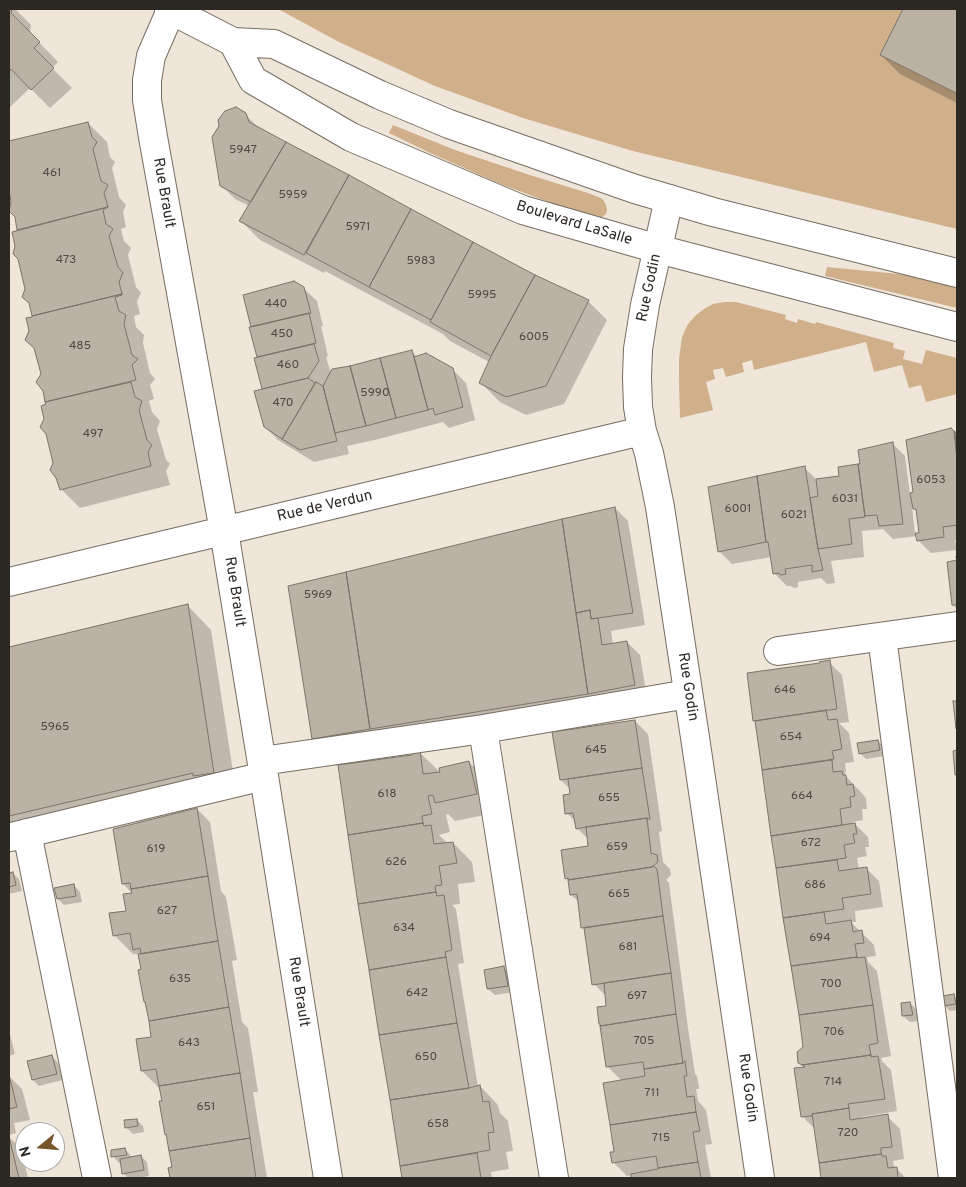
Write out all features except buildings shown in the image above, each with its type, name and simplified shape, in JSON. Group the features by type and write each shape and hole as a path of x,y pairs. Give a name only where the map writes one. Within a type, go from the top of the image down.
{"street":[{"path":"170,10 233,42 274,44 449,124 626,185 765,225 957,273"},
{"name":"Rue Brault","path":"170,10 152,56 147,80 147,100 224,531 328,1178"},
{"name":"Boulevard LaSalle","path":"233,42 253,80 351,137 523,210 658,249 957,327"},
{"name":"Rue Godin","path":"670,199 645,305 638,349 638,407 660,507 760,1178"},
{"name":"Rue de Verdun","path":"9,582 642,431"},
{"path":"778,652 957,626"},
{"path":"882,637 952,1178"},
{"path":"97,1178 18,835 263,769 688,694"},
{"path":"483,729 554,1178"}],"shaded area":[{"path":"278,9 957,9 957,229 633,151 523,118 435,86 339,42"},
{"path":"393,125 455,150 601,198 606,205 606,214 601,218 594,219 498,183 389,133"},
{"path":"827,267 957,281 957,308 825,276"},
{"path":"736,302 786,315 785,319 797,323 798,319 815,324 816,322 894,343 893,348 905,351 903,359 922,364 926,350 957,358 957,394 926,402 921,385 909,388 902,365 874,372 866,342 754,370 752,360 742,363 744,372 726,377 723,368 713,370 715,379 706,382 713,410 680,418 679,359 682,337 688,324 695,316 713,304"}]}
